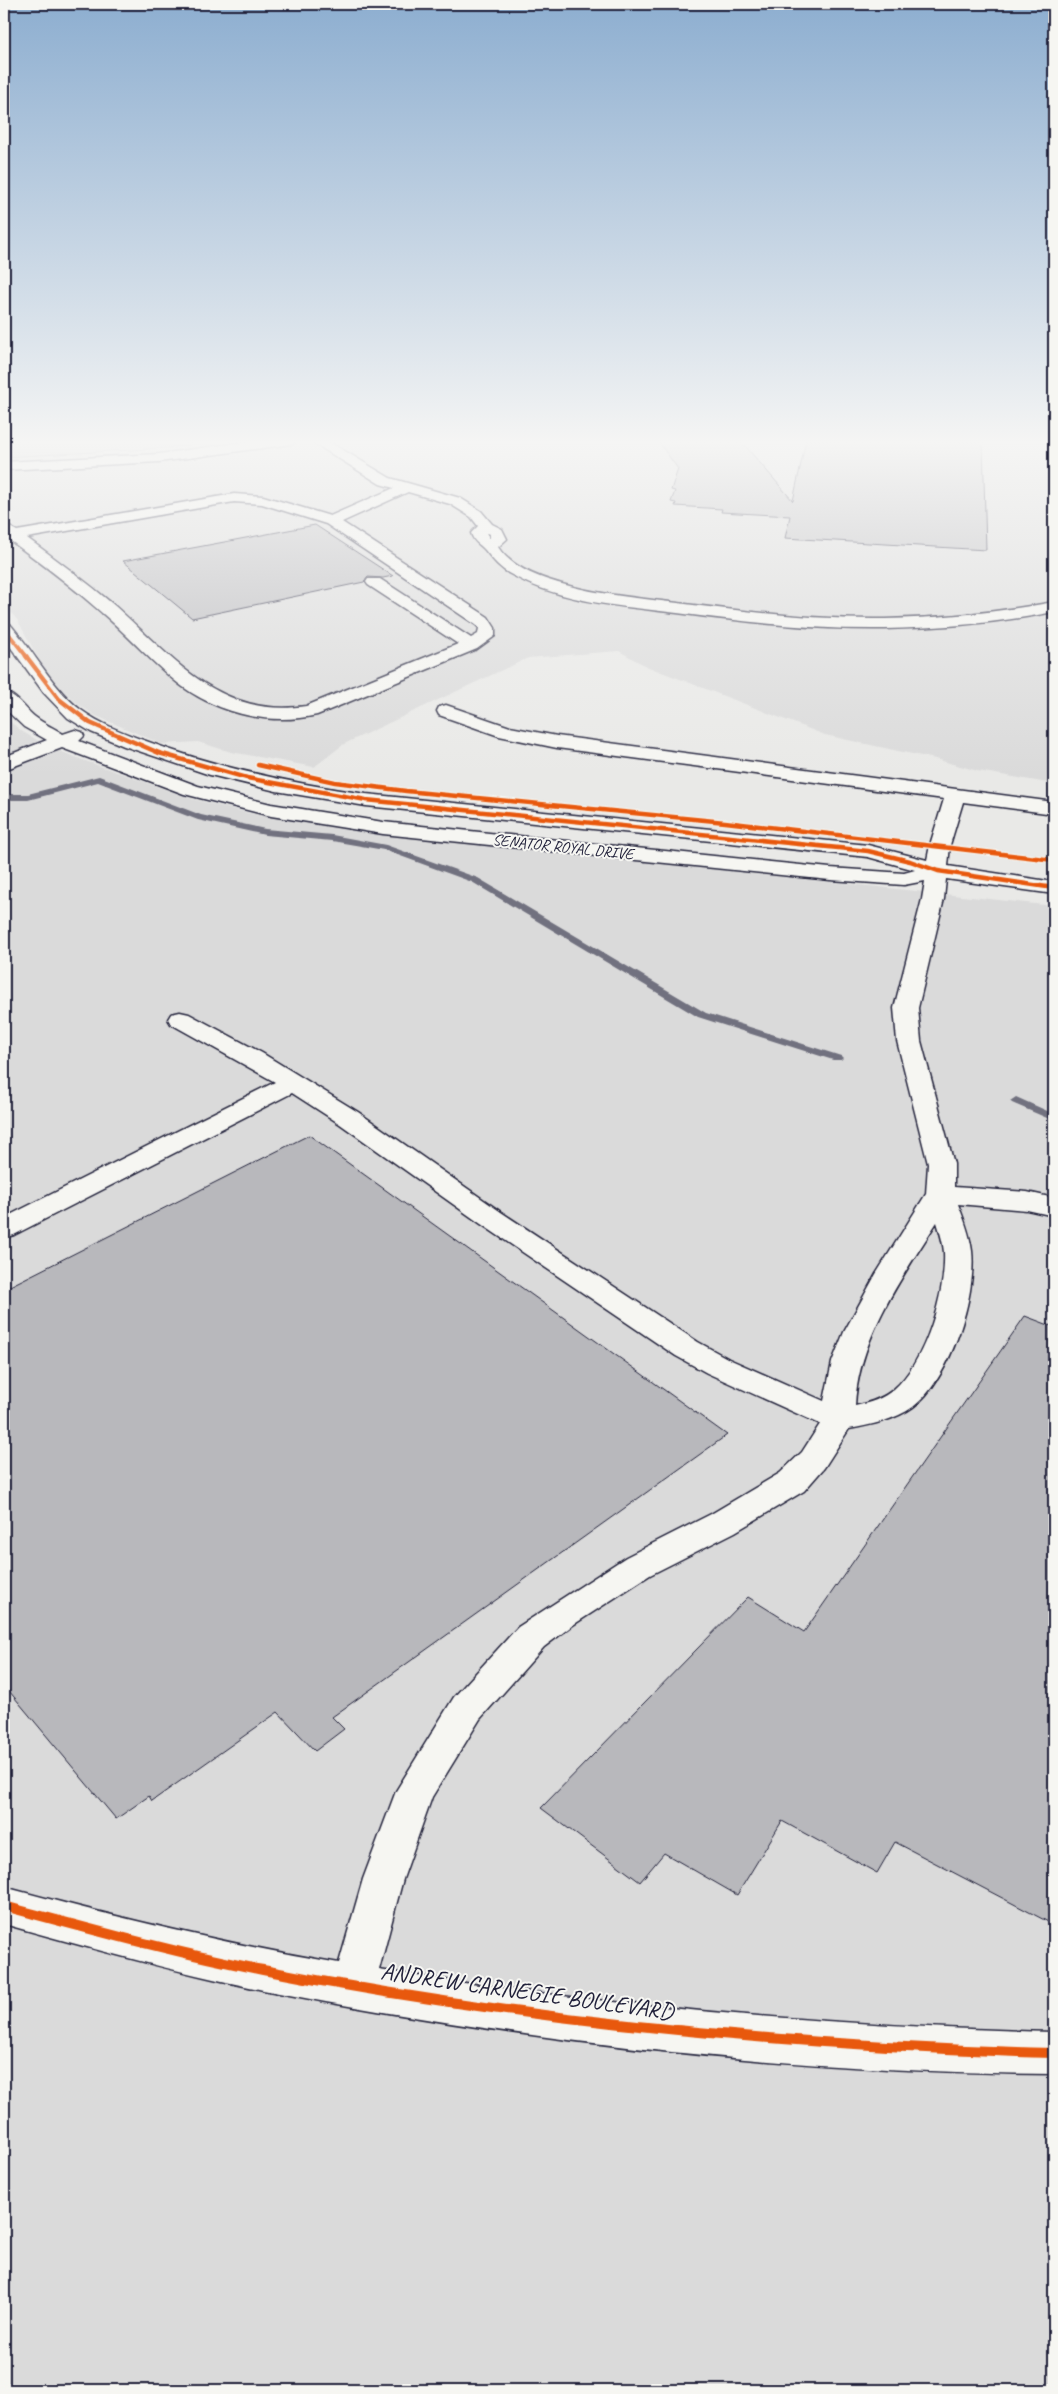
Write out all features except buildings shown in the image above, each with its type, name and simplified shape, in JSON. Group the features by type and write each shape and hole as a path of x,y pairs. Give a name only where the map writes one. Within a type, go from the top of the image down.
{"street":[{"path":"36,552 107,608 189,683 219,699 253,712 290,714 310,710 471,645 486,636 487,628 485,625 376,552"},
{"path":"493,552 496,556 517,571 539,582 570,591 622,601 757,618 850,624 917,623 979,618 1054,607"},
{"path":"374,582 471,645"},
{"path":"402,600 436,592"},
{"name":"SENATOR ROYAL DRIVE","path":"4,628 53,693 69,709 97,728 161,754 252,780 334,796 407,805 868,851 910,861 938,871 1054,888"},
{"name":"SENATOR ROYAL DRIVE","path":"4,697 31,723 62,741 191,790 271,810 383,828 885,879 911,878 938,871"},
{"path":"446,711 506,732 557,742 1054,808"},
{"path":"4,764 97,728"},
{"path":"354,1985 383,1879 412,1799 440,1748 467,1708 532,1637 560,1614 638,1566 745,1511 792,1482 813,1460 840,1420 839,1394 849,1357 883,1286 940,1194 942,1179 938,1149 906,1022 908,1001 938,871 940,845 955,795"},
{"path":"180,1018 293,1083 349,1118 492,1218 687,1349 718,1366 840,1420 871,1414 905,1397 919,1381 932,1356 946,1319 958,1272 958,1250 949,1217 940,1194"},
{"path":"4,1229 293,1083"},
{"path":"940,1194 1027,1201 1054,1207"},
{"name":"ANDREW CARNEGIE BOULEVARD","path":"4,1906 153,1945 265,1970 463,2004 677,2031 876,2047 1054,2053"}],"shaded area":[{"path":"4,552 1054,552 1054,784 978,771 935,759 825,735 646,666 619,651 528,658 344,744 314,767 231,752 198,742 162,744 94,715 78,704 49,678 18,621 4,604"},
{"path":"4,717 23,732 47,746 193,799 249,813 359,831 1054,906 1054,2390 4,2390"}],"waterway":[{"path":"4,797 28,797 99,779 198,817 265,832 332,838 386,848 475,880 702,1015 837,1058"},
{"path":"1016,1101 1054,1118"}],"cycle path":[{"path":"4,628 50,689 68,708 82,719 106,732 159,753 217,771 306,791 366,800 868,851 910,861 938,871 1054,888"},
{"path":"258,765 335,782 406,791 725,822 1054,860"},
{"path":"4,1906 165,1948 263,1970 535,2014 708,2034 794,2041 967,2051 1054,2053"}]}
